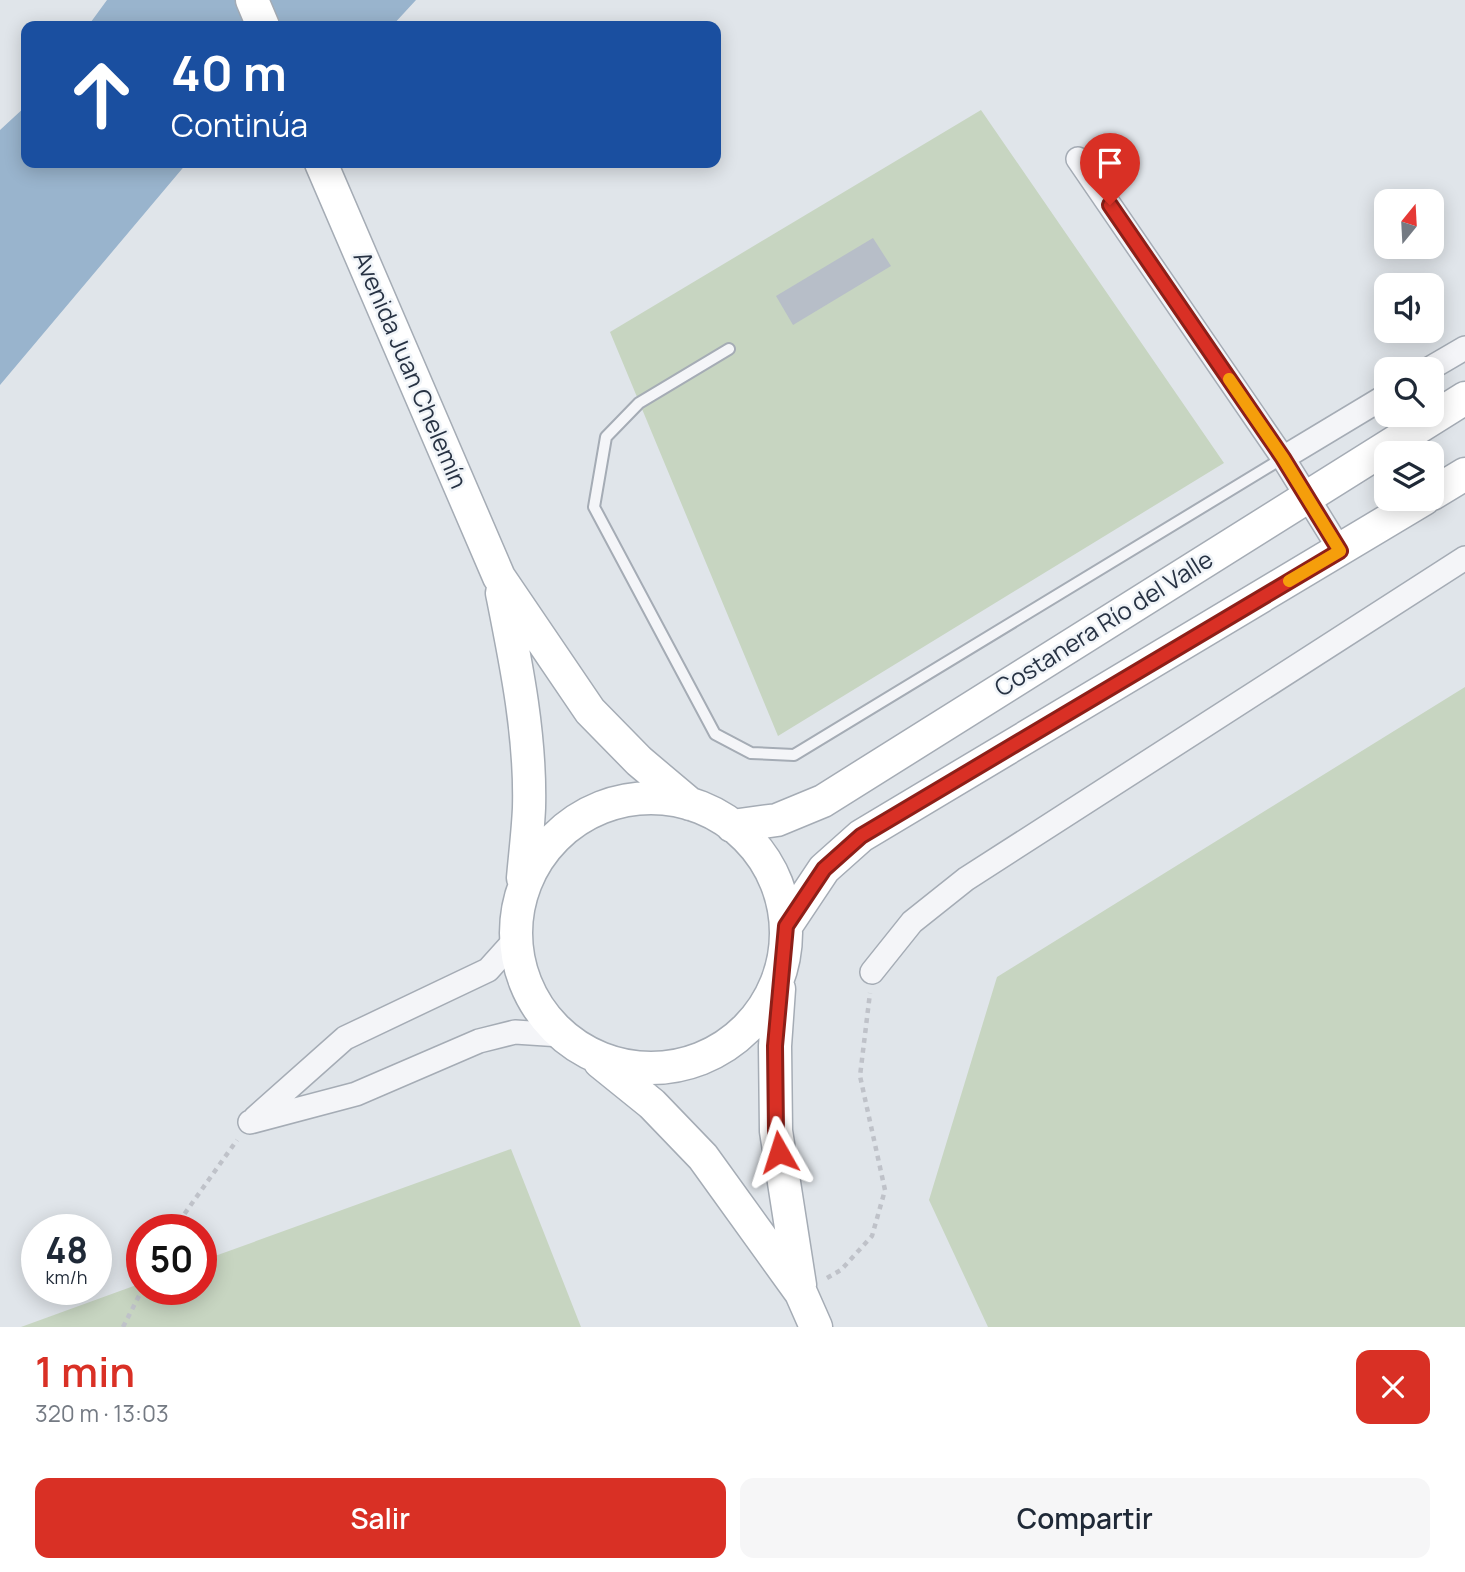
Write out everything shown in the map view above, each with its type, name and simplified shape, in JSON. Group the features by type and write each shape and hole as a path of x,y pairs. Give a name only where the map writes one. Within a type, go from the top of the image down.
{"main road":[{"path":"252,0 261,21"},
{"name":"Avenida Juan Chelemín","path":"323,168 499,577 590,711 639,761 690,804"},
{"name":"Costanera Río del Valle","path":"732,826 777,820 823,801 1465,398"},
{"path":"1444,487 1465,474"},
{"path":"786,926 824,869 861,836 1405,511"},
{"name":"Avenida Juan Chelemín","path":"499,577 517,666 526,740 529,806 515,940 524,982 534,1002 561,1035 590,1054"},
{"path":"521,894 542,852 577,820 620,802 667,799 690,804 732,826 750,841 770,870 783,903 786,926 786,950 781,973 775,1046 776,1131 801,1293"},
{"path":"590,1054 611,1063 658,1069 704,1058 725,1047 744,1032 772,995 781,973"},
{"path":"590,1054 652,1104 703,1157 801,1293 816,1327"}],"street":[{"path":"1078,159 1283,458 1340,551"},
{"path":"1444,360 1465,348"},
{"path":"1283,458 1374,403"},
{"path":"872,972 912,922 966,879 1465,558"},
{"path":"250,1122 345,1038 488,970 515,940"},
{"path":"250,1122 356,1094 479,1041 515,1032 561,1035"}],"lane":[{"path":"729,349 639,403 606,437 594,507 715,734 751,753 794,755 1283,458"}],"path":[{"path":"801,1293 841,1270 872,1236 885,1190 860,1076 872,972"},
{"path":"184,1214 250,1122"},
{"path":"122,1327 134,1305"}],"green space":[{"path":"981,110 1224,463 778,736 610,332"},
{"path":"1465,687 1465,1327 988,1327 929,1200 997,977"},
{"path":"511,1149 581,1327 21,1327 82,1305 112,1305 112,1294 126,1289 126,1305 217,1305 217,1255"}],"water":[{"path":"107,0 416,0 397,21 92,21"},
{"path":"21,111 21,168 183,168 0,385 0,130"}],"building":[{"path":"873,238 891,266 793,325 776,296"}],"slow traffic":[{"path":"1229,379 1283,458 1340,551 1289,581"}],"route":[{"path":"779,1152 776,1131 775,1046 781,973 786,950 786,926 824,869 861,836 1340,551 1283,458 1110,205"}]}
